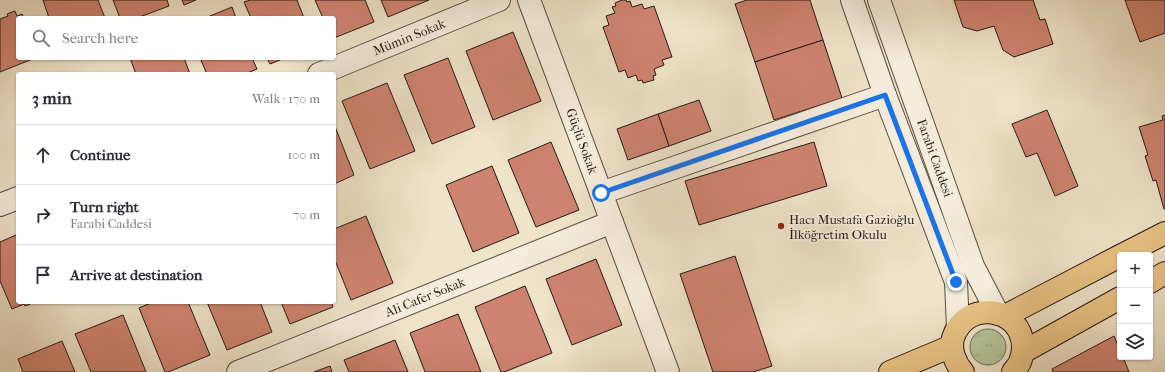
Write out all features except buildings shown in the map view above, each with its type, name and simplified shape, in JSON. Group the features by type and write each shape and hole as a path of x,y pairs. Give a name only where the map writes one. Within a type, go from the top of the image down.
{"main road":[{"path":"1129,252 1165,233"},
{"path":"1001,315 1117,258"},
{"path":"1153,280 1165,273"},
{"path":"1020,365 1117,300"},
{"path":"963,372 954,357 955,337 966,319 976,314 987,312 1001,315 1013,322 1019,331 1023,341 1020,365"},
{"path":"890,372 955,337"}],"street":[{"name":"Mümin Sokak","path":"324,72 499,0"},
{"name":"Güçlü Sokak","path":"529,0 668,372"},
{"name":"Farabi Caddesi","path":"852,0 885,95 956,282 955,337"},
{"name":"Farabi Caddesi","path":"879,0 973,266 1001,315"},
{"path":"601,193 885,95"},
{"path":"0,206 16,199"},
{"name":"Ali Cafer Sokak","path":"238,372 612,222"}],"green space":[{"path":"992,329 1001,334 1005,340 1005,354 1001,360 992,365 984,365 975,360 971,354 970,343 975,334 981,330"}],"place":[{"name":"Hacı Mustafa Gazioğlu İlköğretim Okulu","path":"781,226"}],"route":[{"path":"601,193 885,95 956,282"}]}
